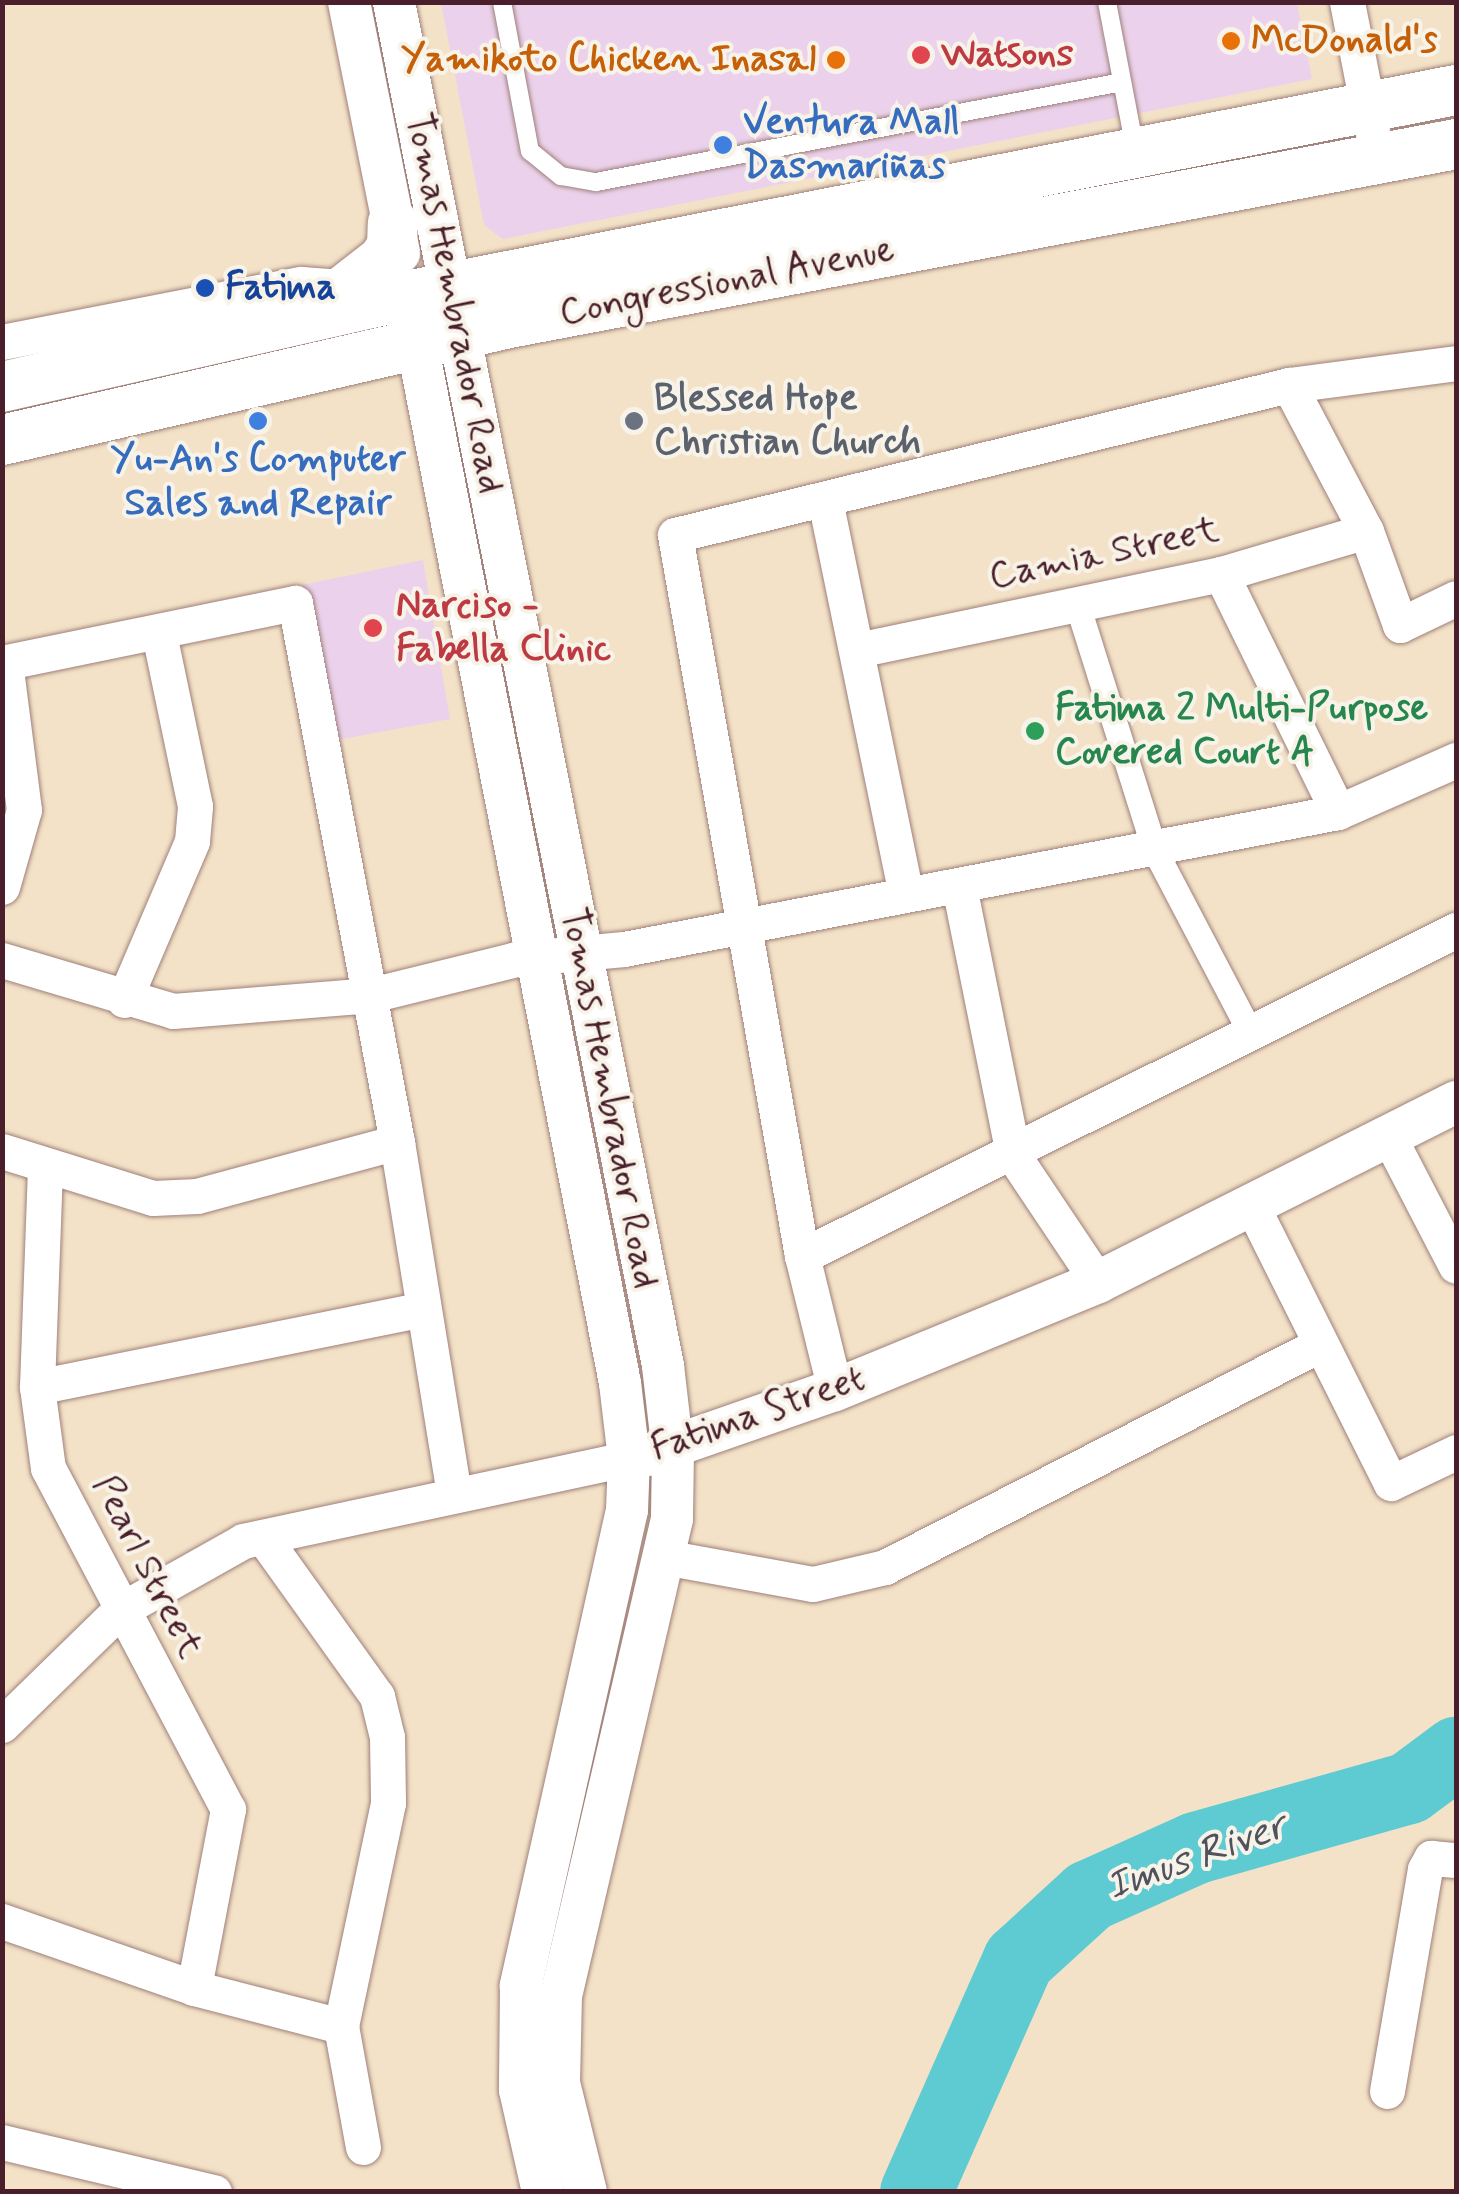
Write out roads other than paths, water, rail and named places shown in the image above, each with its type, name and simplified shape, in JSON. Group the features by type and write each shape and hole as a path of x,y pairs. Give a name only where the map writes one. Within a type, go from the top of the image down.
{"main road":[{"name":"Congressional Avenue","path":"2,440 436,315 1140,179 1368,108 1456,90"},
{"name":"Congressional Avenue","path":"1140,179 1378,161 1456,144"},
{"path":"296,324 354,288 392,246 393,223"},
{"name":"Congressional Avenue","path":"2,387 296,324 436,315"}],"street":[{"name":"Tomas Hembrador Road","path":"349,2 393,223 436,315 580,956 663,1366 672,1452 664,1557 562,1995 560,2083 586,2192"},
{"name":"Tomas Hembrador Road","path":"394,2 436,315 535,958 620,1383 629,1458 628,1510 520,1986 520,2090 543,2192"},
{"path":"1347,2 1378,161"},
{"name":"Congressional Avenue","path":"2,342 301,284 354,288 436,315"},
{"path":"835,1390 802,1256 675,534 1289,385 1456,364"},
{"path":"1289,385 1366,530 1400,626 1456,598"},
{"path":"824,500 906,894"},
{"name":"Camia Street","path":"857,650 1222,574 1366,530"},
{"path":"1222,574 1338,812"},
{"path":"2,887 24,810 4,662 295,603 397,1142 454,1494"},
{"path":"1077,604 1155,850 1252,1036"},
{"path":"124,1000 192,841 195,806 159,633"},
{"path":"2,960 124,1000 174,1011 370,996 535,958 580,956 1155,850 1338,812 1456,760"},
{"path":"959,886 1013,1155 1098,1282"},
{"path":"802,1256 1252,1036 1456,930"},
{"name":"Fatima Street","path":"6,1716 119,1611 178,1572 263,1537 454,1494 672,1452 1098,1282 1456,1102"},
{"path":"1389,1137 1456,1266"},
{"path":"2,1151 45,1168 153,1198 197,1196 397,1142"},
{"name":"Pearl Street","path":"45,1168 38,1387 48,1468 119,1611 228,1809 194,1988"},
{"path":"1251,1204 1391,1483 1456,1452"},
{"path":"38,1387 423,1309"},
{"path":"664,1557 813,1584 885,1567 1320,1344"},
{"path":"263,1537 377,1696 387,1737 388,1803 341,2026 363,2147"},
{"path":"1387,2091 1425,1869 1431,1858 1456,1860"},
{"path":"4,1926 194,1988 341,2026"},
{"path":"2,2142 214,2192"}],"lane":[{"path":"502,2 530,151 561,176 596,182 1122,82"},
{"path":"1108,2 1140,179"}],"waterway":[{"name":"Imus River","path":"916,2192 1019,1960 1089,1896 1196,1848 1409,1788 1456,1753"}],"place":[{"name":"McDonald's","path":"1231,41"},
{"name":"Watsons","path":"921,55"},
{"name":"Yamikoto Chicken Inasal","path":"836,60"},
{"name":"Ventura Mall Dasmariñas","path":"723,145"},
{"name":"Fatima","path":"205,288"},
{"name":"Yu-An's Computer Sales and Repair","path":"258,421"},
{"name":"Blessed Hope Christian Church","path":"634,421"},
{"name":"Narciso - Fabella Clinic","path":"373,628"},
{"name":"Fatima 2 Multi-Purpose Covered Court A","path":"1035,731"}]}
